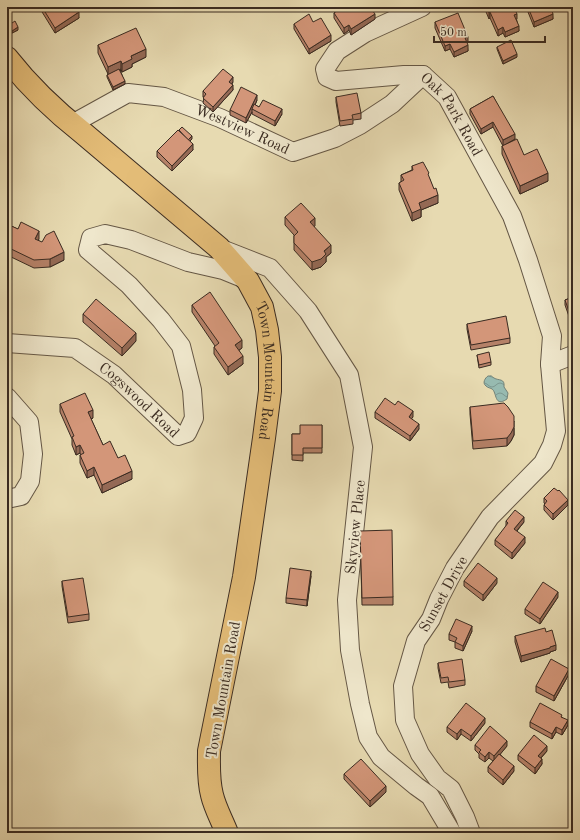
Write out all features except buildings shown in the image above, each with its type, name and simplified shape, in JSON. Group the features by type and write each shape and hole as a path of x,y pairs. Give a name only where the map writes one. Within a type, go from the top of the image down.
{"main road":[{"name":"Town Mountain Road","path":"7,58 19,73 65,119 219,248 247,280 262,307 268,330 270,391 244,577 209,750 209,774 212,794 227,833"}],"street":[{"name":"Oak Park Road","path":"422,7 365,33 337,51 324,69 327,77 336,81 404,75 423,75 447,97 512,216 528,260 552,336 550,364"},
{"name":"Westview Road","path":"72,124 128,93 164,97 220,118 293,152 335,138 360,124 392,104 423,75"},
{"name":"Cogswood Road","path":"7,343 75,348 114,375 178,436 187,434 194,418 192,390 181,346 161,320 128,285 88,250 91,238 105,234 131,240 188,262 223,270 247,280"},
{"name":"Skyview Place","path":"219,248 270,268 308,311 348,375 363,447 347,600 350,650 360,704 368,737 382,758 430,796 452,833"},
{"path":"550,364 573,355"},
{"name":"Sunset Drive","path":"471,833 451,789 437,778 420,754 405,720 403,686 416,641 431,619 439,599 455,568 490,517 543,463 552,445 556,431 550,364"},
{"path":"7,397 29,422 33,454 30,481 24,493 22,496 7,499"}],"water":[{"path":"488,376 504,382 504,387 508,393 507,399 500,402 498,401 494,391 484,383"}]}
